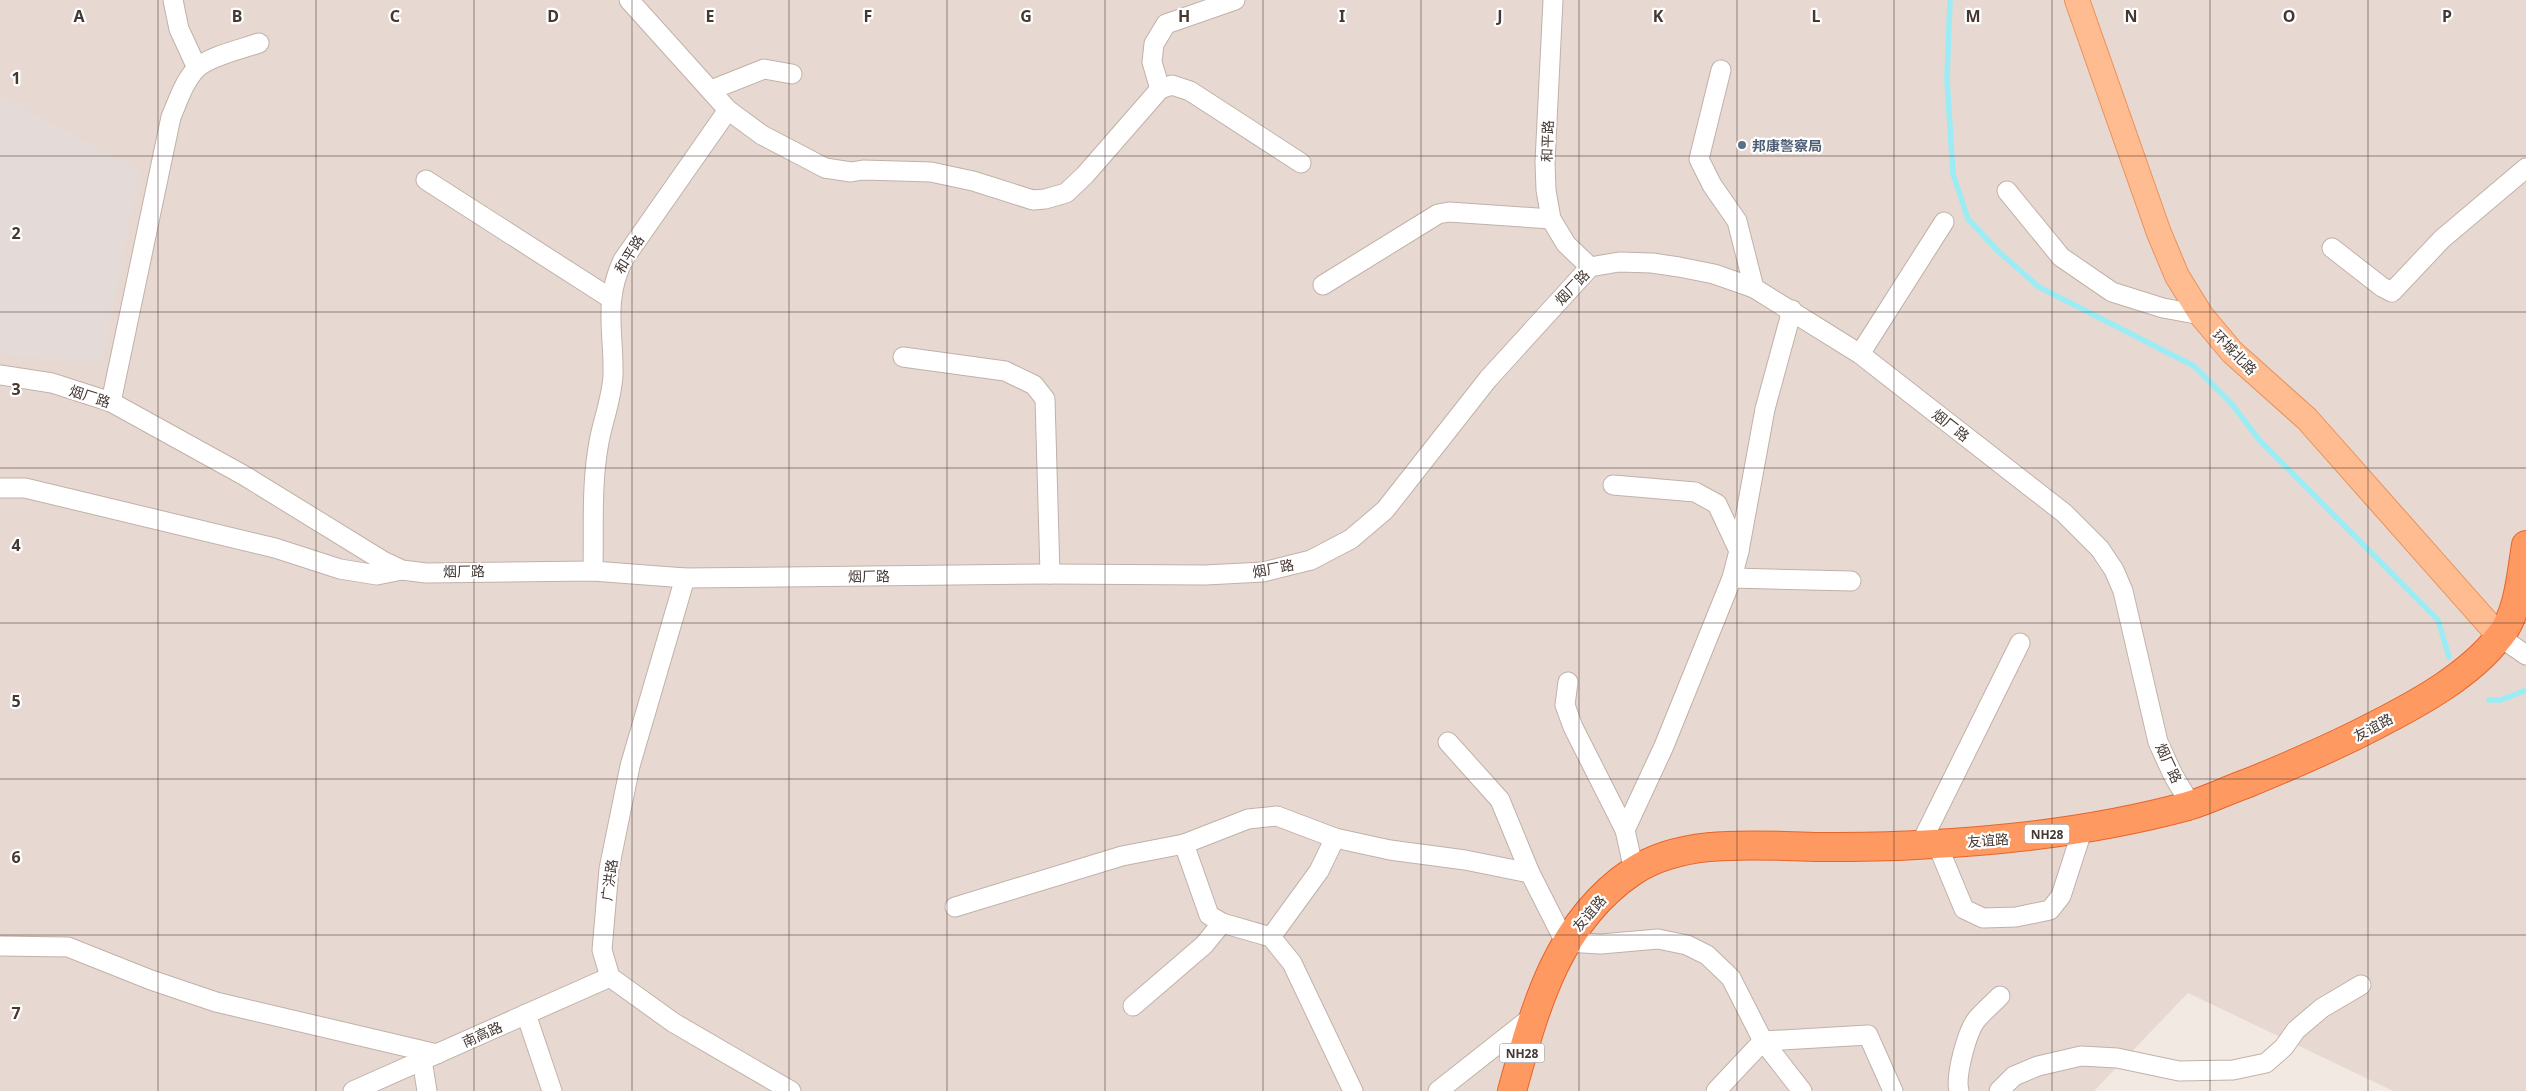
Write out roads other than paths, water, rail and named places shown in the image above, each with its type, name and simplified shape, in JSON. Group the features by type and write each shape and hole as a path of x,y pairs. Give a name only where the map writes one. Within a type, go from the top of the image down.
{"highway":[{"name":"友谊路","path":"1533,1016 1565,942 1597,900 1634,871 1670,855 1714,848 1862,848 2013,839 2083,828 2191,805 2324,752 2416,704 2464,672 2500,637 2509,622 2524,576 2526,545"},
{"name":"NH28","path":"1512,1091 1533,1016"}],"main road":[{"name":"环城北路","path":"2077,0 2159,234 2177,276 2201,315 2232,352 2307,420 2500,637"}],"street":[{"path":"173,0 179,29 197,68"},
{"path":"629,0 728,110 762,135 825,168 851,172 863,170 931,172 973,181 1033,200 1045,200 1066,193 1085,175 1160,89 1172,85 1190,91 1301,163"},
{"path":"1160,89 1152,62 1154,44 1166,24 1235,0"},
{"name":"和平路","path":"1553,0 1545,162 1546,190 1551,219 1566,244 1590,267"},
{"path":"111,402 172,117 184,88 197,68 209,61 259,43"},
{"path":"711,90 764,69 792,74"},
{"path":"1720,70 1698,159 1712,185 1737,221 1754,288"},
{"name":"和平路","path":"593,571 594,486 599,442 613,376 610,298 614,278 623,260 728,110"},
{"path":"2332,248 2382,287 2392,292 2442,239 2526,168"},
{"path":"426,180 610,298"},
{"path":"2007,191 2061,257 2112,292 2163,308 2201,315"},
{"path":"1323,284 1438,214 1449,212 1551,219"},
{"path":"1860,354 1944,222"},
{"name":"烟厂路","path":"0,375 52,383 111,402 245,476 383,561 402,570 426,572 593,571 685,578 1050,574 1205,575 1262,572 1311,560 1351,538 1385,510 1488,379 1590,267 1619,262 1652,263 1714,274 1754,288 1860,354 2064,513 2100,548 2114,570 2123,591 2158,742 2173,775 2191,805"},
{"path":"1625,830 1664,746 1732,578 1739,551 1765,409 1792,310"},
{"path":"902,357 1005,371 1034,385 1045,400 1050,574"},
{"path":"1613,485 1695,492 1717,504 1739,551"},
{"path":"0,488 25,488 275,548 340,569 377,575 402,570"},
{"name":"广洪路","path":"610,977 602,950 609,869 630,766 685,578"},
{"path":"1732,578 1851,581"},
{"path":"2500,637 2526,655"},
{"path":"2020,643 1928,844 1964,909 1983,918 2016,917 2050,910 2061,896 2083,828"},
{"path":"1568,682 1565,705 1573,727 1625,830 1634,871"},
{"path":"1448,742 1500,800 1530,873 1565,942 1600,944 1658,939 1687,946 1707,955 1731,978 1763,1041 1802,1091"},
{"path":"955,907 1122,856 1184,844 1248,819 1277,816 1335,838 1530,873"},
{"path":"1271,937 1319,871 1335,838"},
{"path":"1184,844 1209,915 1222,923 1271,937 1292,963 1353,1091"},
{"path":"1133,1006 1204,945 1222,923"},
{"path":"0,946 68,947 151,980 216,1002 430,1057 427,1091"},
{"path":"610,977 674,1023 791,1091"},
{"name":"南高路","path":"354,1091 610,977"},
{"path":"1999,1091 2014,1076 2038,1066 2080,1056 2117,1058 2179,1071 2233,1070 2266,1062 2284,1047 2296,1030 2322,1008 2361,985"},
{"path":"1959,1091 1958,1084 1965,1048 1976,1020 2000,996"},
{"path":"526,1014 552,1091"},
{"path":"1438,1091 1533,1016"},
{"path":"1716,1091 1763,1041 1868,1035 1893,1091"}],"waterway":[{"path":"1950,0 1947,79 1953,174 1968,219 1999,252 2039,287 2194,366 2231,403 2260,441 2438,620 2449,657"},
{"path":"2489,700 2501,700 2526,690"}],"place":[{"name":"邦康警察局","path":"1742,145"}]}
